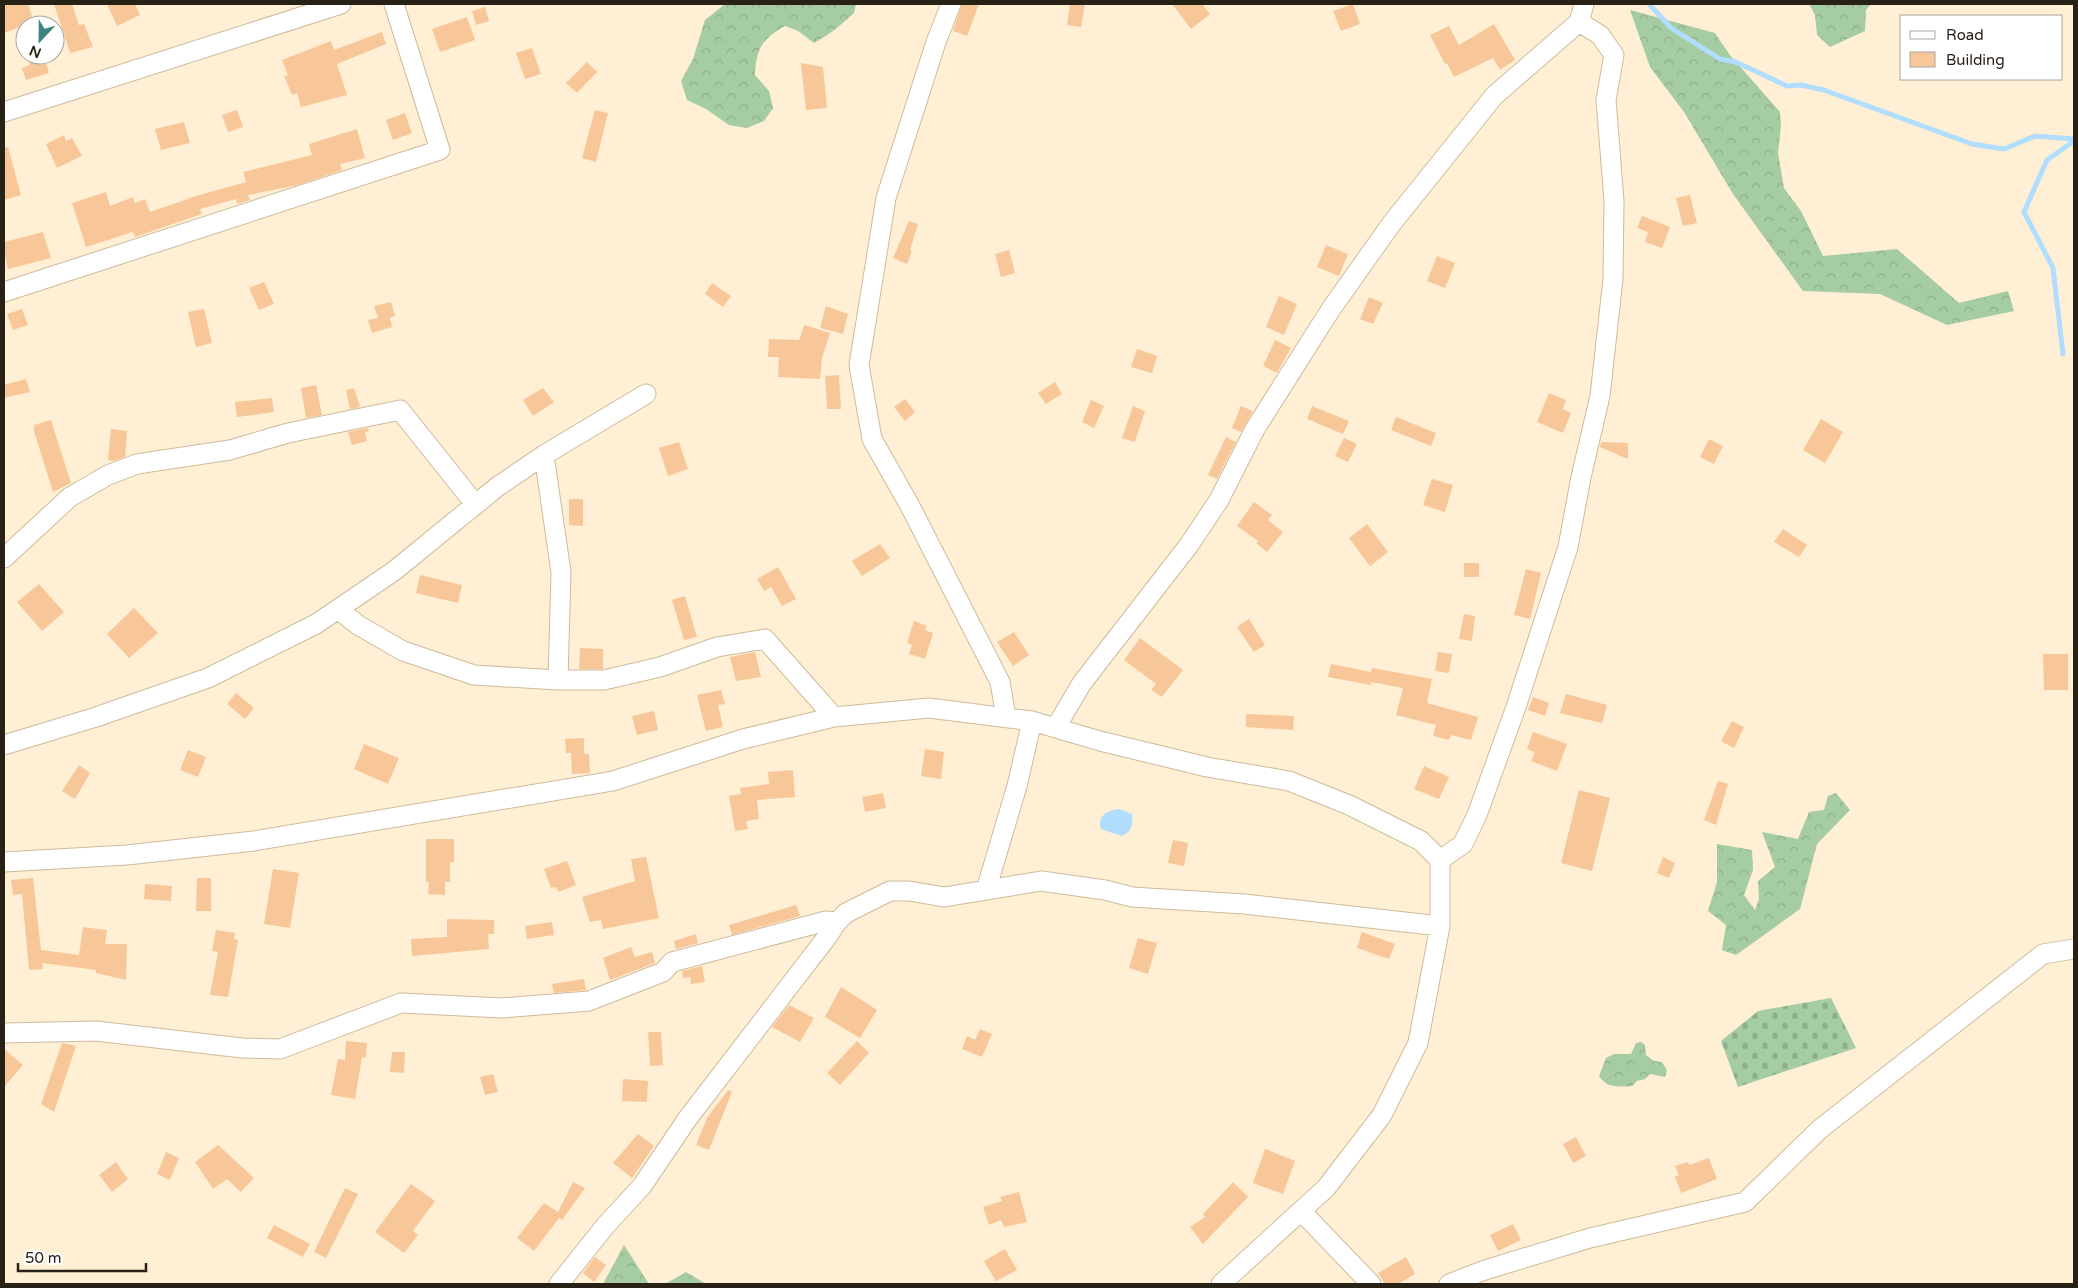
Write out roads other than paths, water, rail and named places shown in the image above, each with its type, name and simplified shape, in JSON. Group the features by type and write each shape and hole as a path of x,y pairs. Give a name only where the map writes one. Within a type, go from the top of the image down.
{"street":[{"path":"4,112 340,4"},
{"path":"4,292 440,150 394,4"},
{"path":"951,4 936,42 886,198 859,365 872,439 910,506 1000,682 1006,717"},
{"path":"1056,727 1082,683 1189,545 1219,500 1255,429 1331,309 1392,223 1494,96 1579,22 1584,4"},
{"path":"1440,860 1464,844 1477,815 1516,707 1568,547 1581,477 1600,396 1613,279 1614,201 1606,100 1614,55 1600,35 1579,22"},
{"path":"4,745 96,717 208,678 316,624 394,571 497,487 544,455 646,394"},
{"path":"4,558 70,497 108,475 137,464 230,450 288,433 400,410 476,504"},
{"path":"544,455 561,572 558,680"},
{"path":"338,609 358,626 403,651 474,675 558,680 604,680 660,667 717,647 764,639 834,717"},
{"path":"4,862 127,855 254,841 613,781 742,739 834,717 930,708 1032,721 1100,741 1207,767 1289,781 1349,805 1421,841 1440,860 1440,926 1418,1043 1382,1115 1326,1188 1302,1212 1221,1284"},
{"path":"986,890 1017,786 1032,721"},
{"path":"558,1284 606,1225 642,1186 688,1118 828,937 837,922 846,913 890,891 909,891 944,897 1041,881 1105,890 1132,897 1244,904 1440,926"},
{"path":"4,1033 96,1031 242,1048 280,1049 401,1003 502,1008 589,1001 663,972 672,962 826,921 837,922"},
{"path":"1449,1284 1485,1270 1590,1238 1745,1202 1820,1129 2035,960 2043,954 2074,949"},
{"path":"1302,1212 1371,1284"}],"water":[{"path":"1119,809 1132,814 1130,830 1121,836 1101,829 1100,824 1104,814"}],"waterway":[{"path":"1649,4 1671,28 1720,59 1736,62 1787,86 1801,85 1824,90 1972,144 2004,149 2035,136 2074,139"},
{"path":"2063,354 2053,268 2024,212 2047,160 2074,141"}]}
